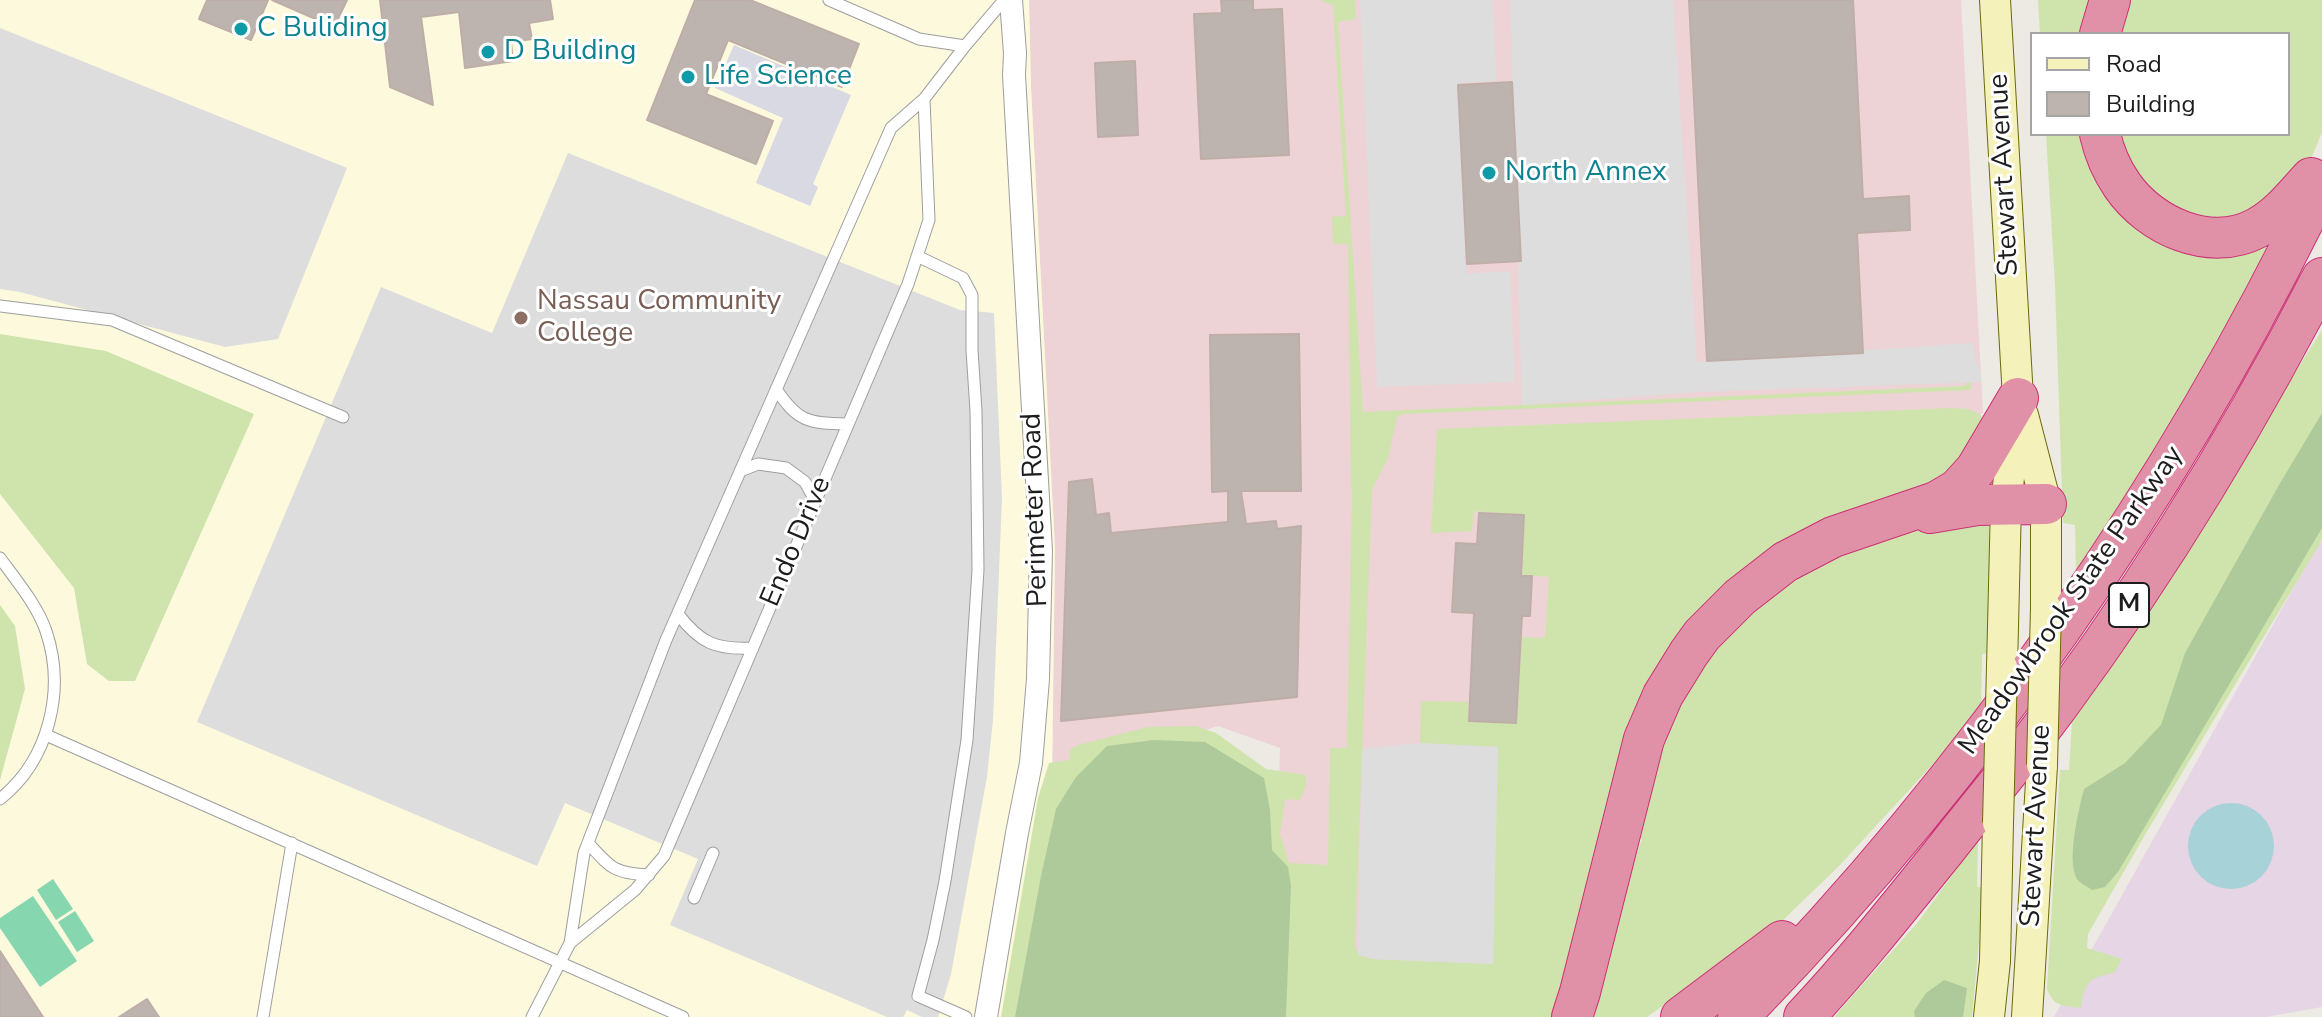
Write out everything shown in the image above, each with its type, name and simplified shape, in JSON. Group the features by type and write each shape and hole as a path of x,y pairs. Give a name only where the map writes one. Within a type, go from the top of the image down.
{"highway":[{"path":"2101,32 2110,0"},
{"path":"2101,136 2115,174 2130,196 2173,228 2205,236 2238,235 2259,227 2278,214 2322,165"},
{"name":"Meadowbrook State Parkway","path":"1738,1017 1868,875 1978,742 2109,559 2229,362 2322,183"},
{"name":"Meadowbrook State Parkway","path":"1804,1017 1845,973 2021,755 2103,642 2186,518 2297,327 2322,278"},
{"path":"2297,327 2322,295"},
{"path":"1572,1017 1644,739 1675,674 1702,635 1763,577 1785,562 1833,537 1936,502 1958,489 1976,469 2018,398"},
{"path":"1879,521 1977,505 2046,504"},
{"path":"1681,1017 1868,875"}],"main road":[{"name":"Stewart Avenue","path":"1989,1017 1995,961 2006,504 2018,398 1995,0"},
{"name":"Stewart Avenue","path":"2018,398 2046,504 2042,765 2027,1017"}],"street":[{"name":"Perimeter Road","path":"986,1017 1031,763 1038,679 1041,551 1011,0"}],"lane":[{"path":"829,0 919,39 965,46"},
{"name":"Endo Drive","path":"532,1017 570,943 584,853 678,614 891,128 924,99 1004,0"},
{"name":"Endo Drive","path":"570,943 635,890 664,856 908,284 929,220 924,99"},
{"path":"917,256 963,278 972,295 978,570 967,740 939,910 918,996 966,1017"},
{"path":"0,306 112,320 343,417"},
{"path":"776,389 793,411 805,419 847,424"},
{"path":"740,471 758,464 786,468 805,482 815,500"},
{"path":"0,558 23,590 45,630 52,663 54,709 33,765 0,799"},
{"path":"678,614 691,631 704,640 730,649 753,648"},
{"path":"46,735 683,1017"},
{"path":"263,1017 292,843"},
{"path":"588,843 615,870 649,875"},
{"path":"694,898 713,853"}],"shaded area":[{"name":"Nassau Community College","path":"0,0 1029,0 1055,549 1052,778 1009,1017 0,1017"},
{"path":"1029,0 1961,0 1983,413 1825,468 1531,1017 1274,965 1280,748 1218,726 1052,778 1055,549"},
{"path":"1360,0 1492,0 1497,81 1458,83 1466,274 1510,271 1515,382 1377,387"},
{"path":"1510,0 1673,0 1697,362 1972,343 1982,382 1699,392 1522,405"},
{"path":"0,28 347,168 278,339 225,347 0,289"},
{"path":"734,45 851,95 813,184 818,187 810,206 756,183 783,118 715,88"},
{"path":"568,153 960,310 994,313 1002,498 993,720 987,777 951,974 938,1017 922,1017 907,1010 903,1017 887,1017 670,925 698,859 565,803 537,866 197,722 381,287 492,333"},
{"path":"2322,537 2322,1007 2266,1017 2054,1017"},
{"path":"1420,743 1498,747 1493,964 1372,959 1358,955 1362,749"}],"green space":[{"path":"1319,0 1355,0 1356,19 1338,22 1363,412 1966,386 1966,377 1970,374 1971,390 1403,414 1397,417 1388,458 1372,490 1355,945 1358,955 1372,959 1493,964 1497,747 1420,743 1421,701 1468,702 1468,721 1517,723 1522,637 1545,638 1549,577 1522,575 1525,515 1474,511 1472,531 1431,533 1437,429 1952,408 1980,414 1984,421 1982,444 1931,497 1681,647 1562,1017 1001,1017 1038,798 1049,763 1069,760 1070,750 1078,745 1148,727 1195,726 1216,733 1266,769 1306,775 1306,786 1300,800 1285,799 1280,834 1289,863 1328,865 1330,748 1347,748 1352,492 1348,244 1333,244 1332,217 1346,216 1333,5"},
{"path":"2038,0 2105,0 2095,32 2040,32"},
{"path":"2121,0 2322,0 2322,132 2309,164 2293,186 2216,227 2144,194 2114,136 2290,136 2290,32 2113,32"},
{"path":"2046,136 2094,136 2126,198 2266,244 2266,252 2215,352 2143,476 2076,575 2075,525 2063,523"},
{"path":"2322,330 2322,540 2088,934 2087,948 2122,959 2114,973 2089,983 2081,1008 2060,1004 2047,989 2060,770 2069,770 2072,721"},
{"path":"0,334 106,351 254,414 135,681 109,681 87,664 74,588 0,494"},
{"path":"2322,413 2322,528 2118,872 2105,887 2092,890 2077,879 2073,860 2074,834 2084,789 2125,763 2161,725 2185,653"},
{"path":"1989,519 1994,653 1982,654 1981,712 1838,867 1754,948 1747,945 1647,1017 1592,1017 1619,902 1642,839 1634,839 1663,730 1713,645 1794,574 1914,523"},
{"path":"0,605 15,626 25,689 0,780"},
{"path":"1154,740 1205,742 1264,778 1270,810 1272,850 1288,867 1291,886 1286,1017 1015,1017 1056,809 1076,777 1107,746"},
{"path":"1978,840 1977,887 1984,888 1972,1017 1834,1017 1918,922"},
{"path":"53,879 73,909 56,920 37,890"},
{"path":"33,896 77,961 40,987 0,928 0,918"},
{"path":"75,911 94,941 77,952 58,922"},
{"path":"1944,980 1967,988 1963,1017 1915,1017 1914,1011 1926,993"}],"water":[{"path":"2231,803 2255,810 2267,822 2274,846 2267,870 2255,882 2231,889 2207,882 2195,870 2188,846 2195,822 2207,810"}],"building":[{"name":"C Buliding","path":"207,0 268,0 251,40 199,19"},
{"name":"C Buliding","path":"272,0 347,0 334,27"},
{"name":"D Building","path":"380,0 550,0 553,19 529,23 532,39 511,42 513,61 465,68 459,12 421,17 433,105 390,87"},
{"name":"Life Science","path":"695,0 750,0 859,44 842,87 728,40 706,94 773,121 756,164 647,120"},
{"path":"1221,0 1253,0 1253,10 1282,9 1289,155 1201,159 1194,14 1222,13"},
{"path":"1689,0 1853,0 1863,199 1909,196 1910,230 1857,233 1863,353 1707,361"},
{"path":"1135,61 1138,135 1098,137 1095,63"},
{"name":"North Annex","path":"1512,82 1521,261 1467,264 1458,85"},
{"path":"1299,334 1301,491 1241,491 1246,524 1276,521 1277,529 1301,526 1297,697 1061,721 1069,482 1092,479 1096,515 1109,513 1111,533 1228,522 1228,491 1212,492 1210,335"},
{"path":"1479,513 1524,515 1521,576 1532,576 1530,616 1522,616 1516,723 1469,721 1474,613 1452,612 1456,543 1477,544"},
{"path":"0,951 43,1017 0,1017"},
{"path":"147,999 159,1017 119,1017"}],"place":[{"name":"C Buliding","path":"241,29"},
{"name":"D Building","path":"488,52"},
{"name":"Life Science","path":"688,77"},
{"name":"North Annex","path":"1489,173"},
{"name":"Nassau Community College","path":"521,318"}]}
